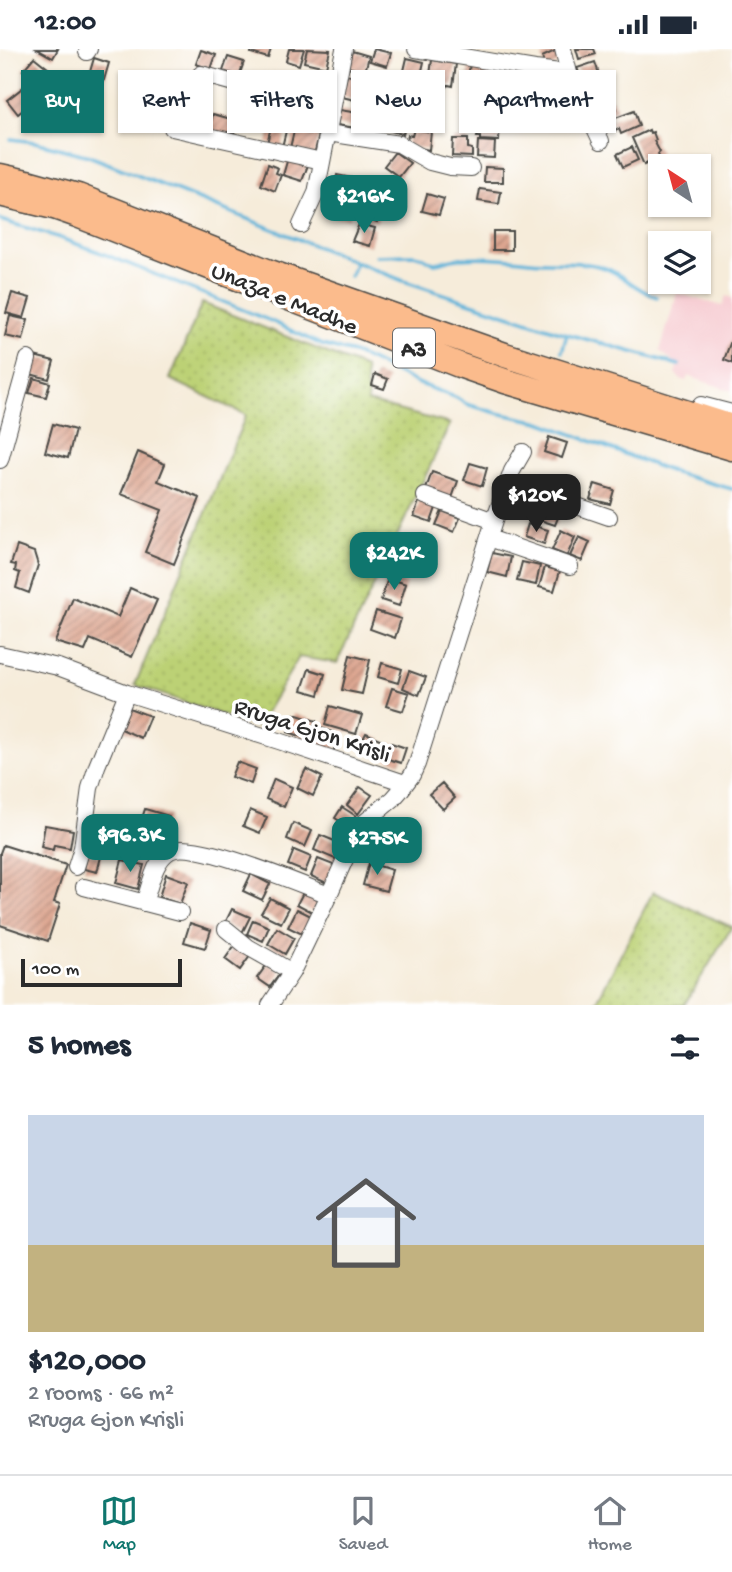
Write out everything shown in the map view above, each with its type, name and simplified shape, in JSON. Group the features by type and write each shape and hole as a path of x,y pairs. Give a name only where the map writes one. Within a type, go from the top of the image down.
{"highway":[{"path":"0,162 59,175 118,195 142,209 168,231"},
{"name":"Unaza e Madhe","path":"0,176 78,196 267,271 505,355 732,427"},
{"name":"Unaza e Madhe","path":"0,194 54,207 104,225 505,381 732,448"},
{"path":"0,206 62,221 104,225"}],"street":[{"path":"337,85 344,49"},
{"path":"416,49 546,70"},
{"path":"563,49 568,70"},
{"path":"195,133 322,161"},
{"path":"301,225 316,193 328,133 399,144 430,162 471,168"},
{"path":"597,133 601,141"},
{"path":"0,460 28,359"},
{"path":"630,394 668,396 732,413"},
{"name":"Rruga Gjon Krisli","path":"0,654 58,667 127,693 405,783 412,775 422,750 494,520 523,452"},
{"path":"508,482 609,517"},
{"path":"425,496 494,520"},
{"path":"489,538 569,566"},
{"path":"76,867 82,848 90,788 127,693"},
{"path":"270,1005 292,972 354,839 365,822 393,799 405,783"},
{"path":"144,903 162,858 172,850 182,848 215,853 329,895"},
{"path":"84,887 180,912"},
{"path":"226,929 248,947 292,972"}],"shaded area":[{"path":"677,294 722,306 726,296 732,298 732,391 688,376 686,381 680,379 675,373 678,365 660,351"}],"green space":[{"path":"202,303 365,368 368,402 450,424 337,663 299,657 257,727 135,685 246,415 170,379"},
{"path":"653,892 732,927 684,1005 595,1005"}],"building":[{"path":"37,49 58,49 53,58"},
{"path":"252,49 271,49 268,58 251,53"},
{"path":"289,49 304,49 299,65 286,61"},
{"path":"307,49 330,50 326,67 304,62"},
{"path":"374,49 391,53 387,66 370,61"},
{"path":"576,49 594,49 596,54 579,59"},
{"path":"201,50 216,55 211,69 196,64"},
{"path":"557,50 562,62 546,69 542,57"},
{"path":"352,51 369,56 366,70 348,67"},
{"path":"34,57 49,69 48,70 23,70"},
{"path":"228,57 244,62 241,70 223,71"},
{"path":"94,58 109,63 104,80 104,70 90,70"},
{"path":"407,58 424,62 422,70 404,70"},
{"path":"432,60 456,64 453,86 445,87 445,70 431,70"},
{"path":"595,62 598,70 578,70 577,68"},
{"path":"470,63 492,67 492,70 469,70"},
{"path":"347,75 351,76 351,99 342,97"},
{"path":"21,89 21,112 18,114 7,100"},
{"path":"340,110 351,112 351,127 337,125"},
{"path":"634,111 639,126 621,134 619,129 616,130 616,118"},
{"path":"213,114 227,118 227,133 234,133 233,136 213,130"},
{"path":"649,130 650,133 653,132 660,152 648,154 648,163 644,165 632,138"},
{"path":"270,133 286,133 282,147 267,143"},
{"path":"294,133 319,135 314,155 290,148"},
{"path":"413,133 431,133 429,150 406,145 408,135 412,136"},
{"path":"478,133 499,133 499,141 480,140 480,137 477,137"},
{"path":"453,139 468,139 472,157 452,156"},
{"path":"478,141 495,142 494,158 477,157"},
{"path":"632,147 638,160 623,167 617,154"},
{"path":"395,152 410,163 399,177 384,166"},
{"path":"288,158 308,165 302,181 283,175"},
{"path":"268,164 278,168 276,173 281,175 275,191 261,185"},
{"path":"485,167 503,168 503,182 484,182"},
{"path":"337,175 357,179 353,197 333,193"},
{"path":"480,189 501,192 499,204 478,201"},
{"path":"427,194 444,199 439,215 422,211"},
{"path":"335,200 351,202 349,219 333,217"},
{"path":"365,203 381,207 377,222 360,217"},
{"path":"359,224 375,228 370,246 352,241"},
{"path":"493,231 512,231 512,250 493,250"},
{"path":"12,293 30,298 24,318 6,313"},
{"path":"10,316 28,320 23,340 5,336"},
{"path":"732,338 732,363 724,360"},
{"path":"34,356 54,361 49,379 30,374"},
{"path":"375,374 388,379 384,389 372,385"},
{"path":"34,378 50,383 46,397 29,393"},
{"path":"53,424 75,430 68,458 45,452"},
{"path":"549,437 567,443 562,458 544,452"},
{"path":"138,452 165,464 158,481 200,498 174,564 145,552 162,510 121,494"},
{"path":"470,463 487,468 482,486 464,480"},
{"path":"432,472 458,481 452,498 426,489"},
{"path":"595,484 614,490 610,504 590,499"},
{"path":"512,495 533,502 529,515 508,509"},
{"path":"420,499 437,505 431,522 414,516"},
{"path":"545,505 561,510 555,525 540,520"},
{"path":"442,511 460,518 454,532 436,525"},
{"path":"528,524 548,530 544,544 524,537"},
{"path":"561,530 575,537 567,556 552,550"},
{"path":"579,537 590,542 582,561 570,556"},
{"path":"17,546 34,552 38,565 29,593 16,588 20,573 15,571 16,565 11,564"},
{"path":"492,553 511,557 507,577 487,572"},
{"path":"522,562 540,566 536,585 517,581"},
{"path":"545,567 560,571 554,591 539,587"},
{"path":"388,578 406,584 399,606 381,600"},
{"path":"130,588 157,600 132,657 90,639 85,651 55,642 73,598 118,617"},
{"path":"376,611 401,619 395,638 370,629"},
{"path":"350,655 370,660 362,694 342,690"},
{"path":"382,663 402,669 398,683 378,677"},
{"path":"309,669 325,674 319,695 302,690"},
{"path":"409,671 426,677 419,695 403,688"},
{"path":"392,688 409,693 403,711 386,706"},
{"path":"330,706 362,715 356,734 325,725"},
{"path":"129,708 150,716 141,738 121,729"},
{"path":"294,714 316,721 310,739 288,732"},
{"path":"321,728 340,735 333,752 314,745"},
{"path":"366,733 382,740 375,753 359,747"},
{"path":"391,743 406,748 401,763 385,758"},
{"path":"237,762 256,769 251,784 231,777"},
{"path":"306,769 322,777 313,796 297,788"},
{"path":"274,779 292,787 284,807 266,799"},
{"path":"442,783 455,798 443,809 429,794"},
{"path":"360,787 372,795 358,814 347,805"},
{"path":"342,807 356,816 349,827 335,818"},
{"path":"145,809 169,816 162,838 138,831"},
{"path":"250,810 267,817 260,833 243,826"},
{"path":"293,823 312,831 305,847 287,839"},
{"path":"45,825 73,830 70,848 54,845 53,850 41,847"},
{"path":"92,830 110,836 104,851 87,846"},
{"path":"320,835 342,844 335,859 314,850"},
{"path":"3,845 66,865 54,902 60,904 48,941 0,925 0,853"},
{"path":"294,850 311,857 305,872 288,865"},
{"path":"88,853 101,857 97,872 84,869"},
{"path":"318,859 336,866 329,884 311,876"},
{"path":"122,860 144,865 138,889 116,883"},
{"path":"369,863 392,870 386,891 363,885"},
{"path":"166,874 188,882 180,904 159,897"},
{"path":"251,874 270,884 262,900 243,891"},
{"path":"305,889 320,897 312,912 297,904"},
{"path":"270,898 289,908 281,923 261,913"},
{"path":"232,909 250,917 242,933 224,925"},
{"path":"297,909 311,916 302,934 288,927"},
{"path":"253,920 269,927 263,941 247,934"},
{"path":"190,923 211,930 205,948 184,942"},
{"path":"277,928 294,938 285,954 268,944"},
{"path":"235,945 250,956 240,970 225,959"},
{"path":"268,963 281,972 270,987 257,978"}],"waterway":[{"path":"11,139 35,142 89,156 401,280 557,331 679,365"},
{"path":"0,220 99,252 271,321 322,345 370,360 466,404 540,422 675,473 732,489"},
{"path":"376,256 414,255 433,263 477,257 595,265 610,270 657,297"},
{"path":"350,276 356,262"},
{"path":"562,351 567,334"}]}
